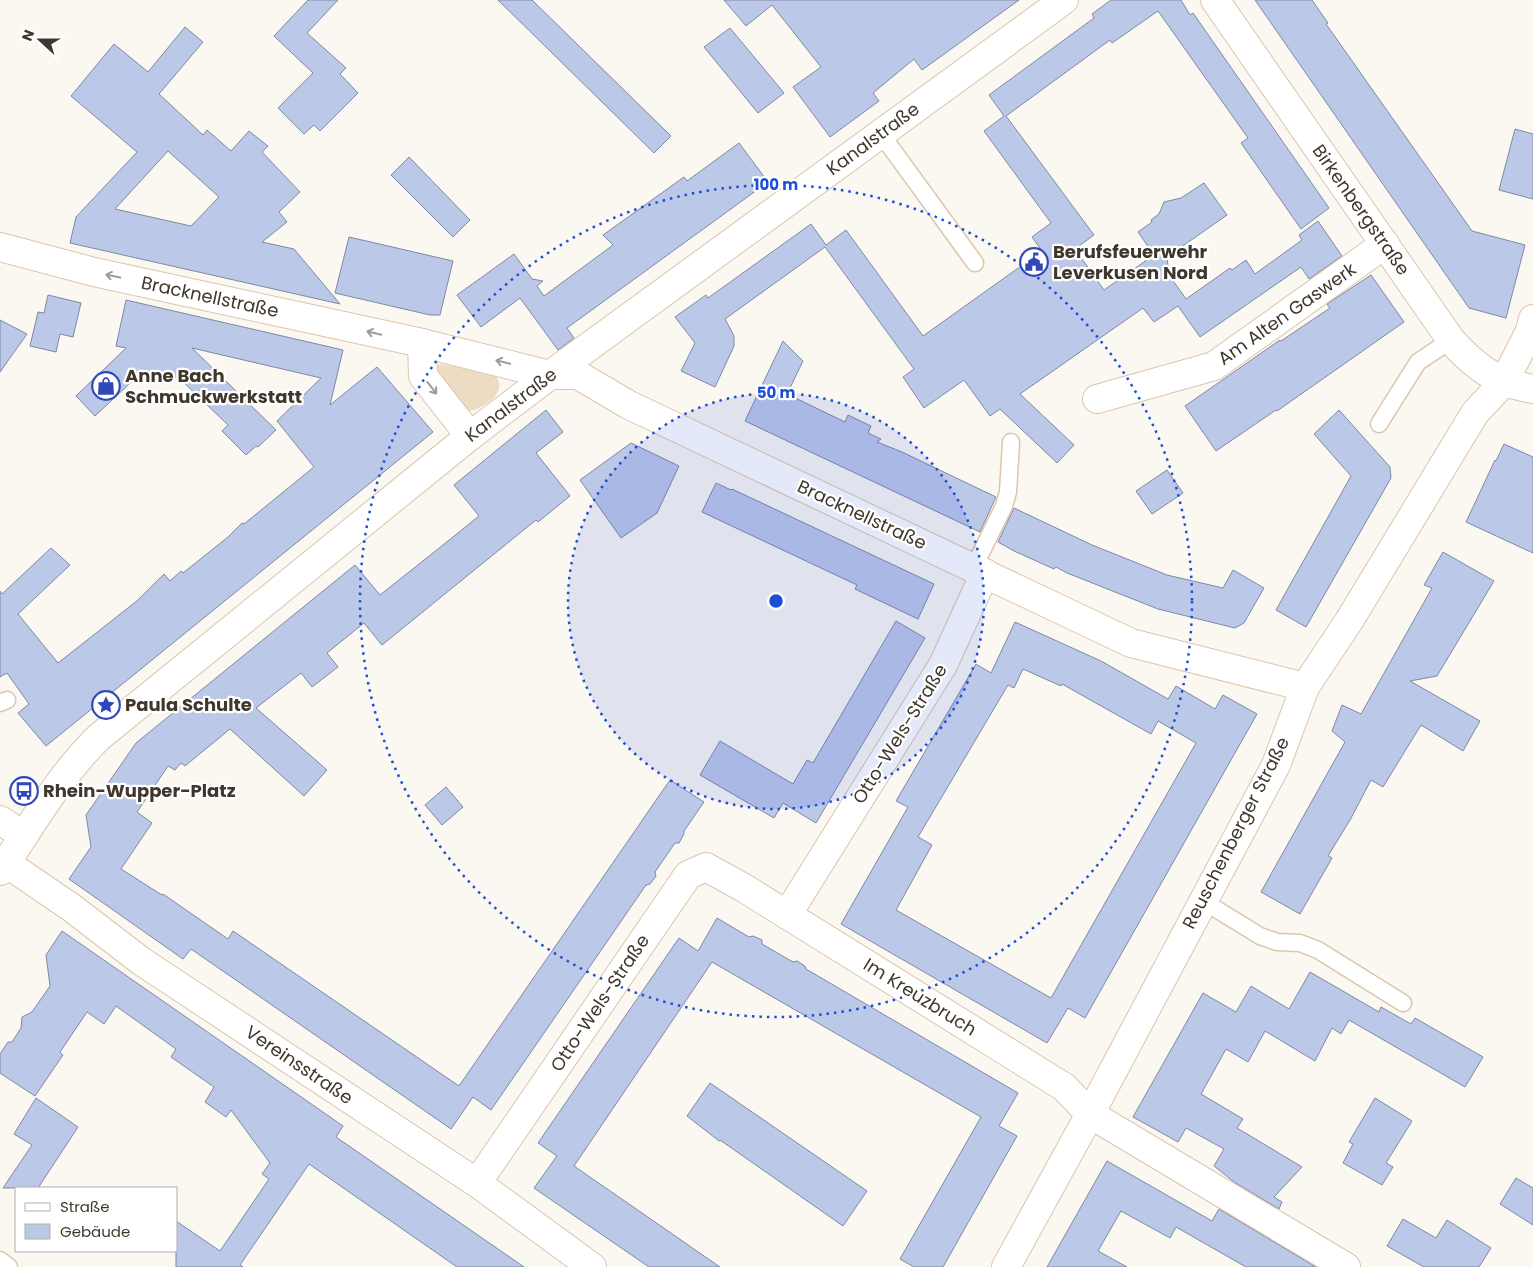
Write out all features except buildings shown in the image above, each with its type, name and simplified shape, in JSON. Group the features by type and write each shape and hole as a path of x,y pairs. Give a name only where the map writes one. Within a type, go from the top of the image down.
{"street":[{"name":"Kanalstraße","path":"3,867 60,782 84,751 99,737 470,436 550,375 1064,0"},
{"name":"Birkenbergstraße","path":"1215,0 1459,350 1484,370 1504,382 1533,389"},
{"name":"Am Alten Gaswerk","path":"1097,399 1214,366 1385,244"},
{"name":"Bracknellstraße","path":"0,247 94,272 422,343 550,375 578,375 629,405 1130,643 1305,687"},
{"name":"Reuschenberger Straße","path":"1006,1267 1090,1114 1276,764 1305,687 1354,613 1474,413 1504,382 1530,331 1533,319"},
{"path":"422,343 423,376 470,436"},
{"name":"Otto-Wels-Straße","path":"787,915 944,665 979,570"},
{"path":"0,820 24,836"},
{"name":"Vereinsstraße","path":"3,867 72,908 142,961 476,1184 592,1267"},
{"name":"Otto-Wels-Straße","path":"476,1184 688,875 706,867 744,888"},
{"name":"Im Kreuzbruch","path":"744,888 1064,1087 1090,1114"},
{"path":"1090,1114 1346,1267"}],"lane":[{"path":"881,134 975,263"},
{"path":"1379,424 1418,362 1451,340"},
{"path":"979,570 1008,492 1011,442"},
{"path":"1203,901 1260,936 1277,942 1300,944 1318,950 1403,1003"},
{"path":"0,1260 9,1267"}],"shaded area":[{"path":"441,364 494,374 498,380 498,392 489,402 470,411 464,408 434,375 436,366"}],"place":[{"name":"Berufsfeuerwehr Leverkusen Nord","path":"1034,262"},
{"name":"Anne Bach Schmuckwerkstatt","path":"106,386"},
{"name":"Paula Schulte","path":"106,705"},
{"name":"Rhein-Wupper-Platz","path":"24,791"}]}
